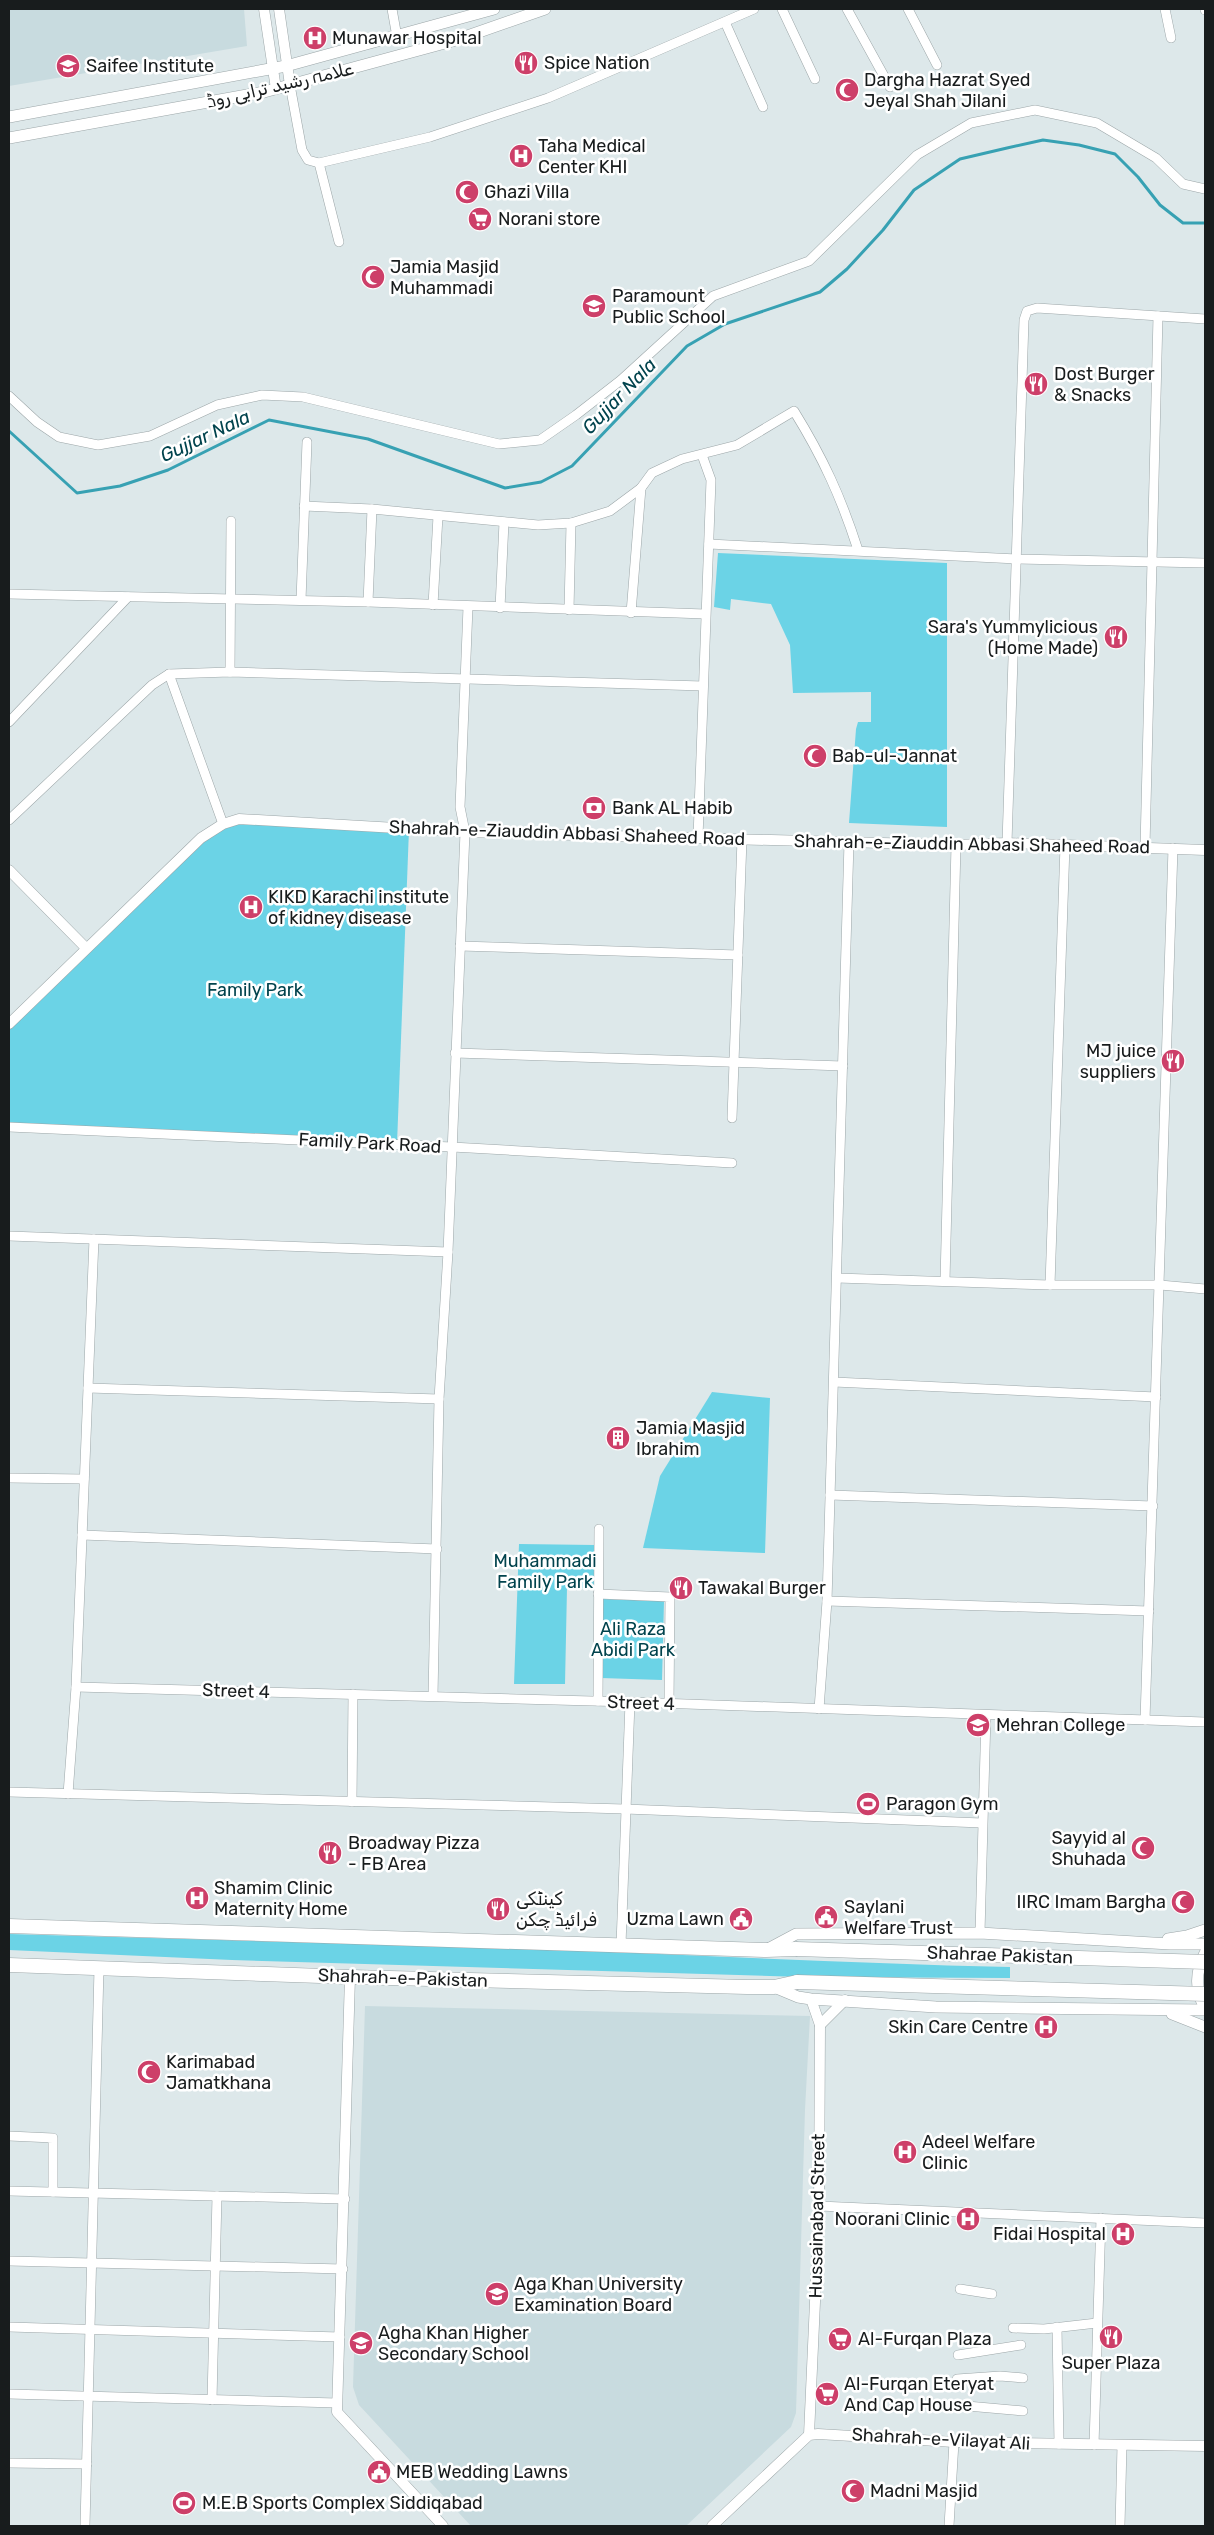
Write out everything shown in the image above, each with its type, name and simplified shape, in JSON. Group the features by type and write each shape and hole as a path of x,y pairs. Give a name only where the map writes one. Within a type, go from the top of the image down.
{"highway":[{"path":"9,1926 766,1950"},
{"name":"Shahrae Pakistan","path":"766,1950 796,1949 1205,1962"},
{"name":"Shahrah-e-Pakistan","path":"9,1965 350,1977 774,1988 797,1982"},
{"name":"Shahrae Pakistan","path":"797,1982 1205,1994"}],"main road":[{"name":"علامہ رشید ترابی روڈ","path":"9,117 273,69 397,37 494,9"},
{"name":"علامہ رشید ترابی روڈ","path":"9,138 276,89 456,40 545,9"},
{"path":"1074,1938 1172,1939 1205,1930"},
{"path":"766,1950 796,1934 980,1934 1170,1944 1205,1944"},
{"path":"774,1988 798,1997 811,1999 936,2007 1205,2009 1200,1999 1197,1981 1200,1964 1205,1954"},
{"path":"1161,2010 1205,2027"}],"street":[{"path":"264,9 276,89"},
{"path":"279,9 286,66 302,150 308,160 319,163 430,137 548,98 754,9"},
{"path":"392,9 397,37"},
{"path":"782,9 816,79"},
{"path":"847,9 890,87"},
{"path":"908,9 937,65"},
{"path":"1165,9 1171,38"},
{"path":"725,22 763,107"},
{"path":"9,396 37,422 59,437 98,445 150,436 217,405 262,395 303,397 499,444 540,440 576,415 620,380 713,296 809,261 917,154 971,123 1035,110 1097,123 1156,158 1183,184 1205,189"},
{"path":"319,163 338,242"},
{"path":"1007,843 1024,320 1027,311 1037,308 1205,319"},
{"path":"1145,846 1158,316"},
{"path":"304,506 372,509 538,525 571,523 610,511 641,488 652,473 682,460 737,445 794,411 829,473 843,503 858,550"},
{"path":"301,600 307,442"},
{"path":"698,838 711,480 702,455"},
{"path":"631,613 641,488"},
{"path":"368,602 372,509"},
{"path":"433,605 438,516"},
{"path":"230,672 231,521"},
{"path":"500,608 504,522"},
{"path":"569,610 571,523"},
{"path":"708,544 1017,559 1205,563"},
{"path":"9,594 301,600 631,613 705,614"},
{"path":"9,722 128,597"},
{"path":"433,1696 439,1399 448,1252 465,832 460,807 468,607"},
{"path":"9,820 152,685 169,674 230,672 704,686"},
{"path":"169,674 223,824"},
{"name":"Shahrah-e-Ziauddin Abbasi Shaheed Road","path":"9,1024 201,838 223,824 239,819 465,832 956,845 1007,843 1145,846 1205,850"},
{"path":"732,1118 742,840"},
{"path":"819,1709 827,1601 850,842"},
{"path":"945,1282 956,845"},
{"path":"1050,1285 1065,845"},
{"path":"1145,1720 1173,848"},
{"path":"9,870 86,948"},
{"path":"460,946 738,955"},
{"path":"455,1053 843,1066"},
{"name":"Family Park Road","path":"9,1127 452,1147 732,1163"},
{"path":"9,1236 448,1252"},
{"path":"68,1794 76,1687 94,1239"},
{"path":"837,1278 1050,1285 1160,1285 1205,1289"},
{"path":"834,1382 1156,1397"},
{"path":"88,1388 439,1399"},
{"path":"9,1478 84,1480"},
{"path":"830,1494 1153,1506"},
{"path":"598,1701 599,1529"},
{"path":"82,1535 437,1549"},
{"path":"598,1594 670,1597 669,1704"},
{"path":"827,1601 1149,1611"},
{"name":"Street 4","path":"76,1687 598,1701 1205,1722"},
{"path":"352,1802 353,1694"},
{"path":"621,1944 624,1809 630,1702"},
{"path":"980,1934 986,1715"},
{"path":"9,1792 624,1809 982,1823"},
{"path":"86,2526 99,1968"},
{"path":"350,1977 343,2269 337,2412 443,2526"},
{"name":"Hussainabad Street","path":"809,2435 819,2206 820,2025 811,1999"},
{"path":"820,2025 845,2000"},
{"path":"9,2136 53,2138 53,2192"},
{"path":"9,2191 345,2199"},
{"path":"212,2400 217,2196"},
{"path":"819,2206 1205,2223"},
{"path":"1094,2445 1101,2218"},
{"path":"9,2261 343,2269"},
{"path":"960,2289 992,2294"},
{"path":"1013,2328 1057,2327 1097,2323"},
{"path":"9,2327 90,2331 340,2337"},
{"path":"1057,2327 1060,2444"},
{"path":"958,2355 1021,2345"},
{"path":"957,2379 1000,2376 1023,2378"},
{"path":"9,2394 337,2403"},
{"path":"956,2405 1023,2411"},
{"name":"Shahrah-e-Vilayat Ali","path":"809,2435 826,2434 954,2442 1205,2446"},
{"path":"712,2526 809,2435"},
{"path":"949,2526 954,2442"},
{"path":"1120,2526 1122,2445"},
{"path":"9,2463 87,2464"}],"shaded area":[{"name":"Saifee Institute","path":"9,9 244,9 247,46 9,86"},
{"path":"365,2006 810,2016 805,2110 796,2413 791,2427 686,2526 471,2526 359,2405 353,2387"}],"green space":[{"path":"718,553 947,563 947,827 849,823 856,729 858,722 871,722 871,692 793,693 790,645 771,604 731,599 730,610 714,607"},
{"name":"Family Park","path":"239,819 409,829 397,1144 9,1127 9,1025 201,838"},
{"path":"712,1392 770,1398 765,1553 643,1548 660,1476"},
{"name":"Muhammadi Family Park","path":"519,1544 595,1545 594,1588 567,1588 565,1684 514,1684"},
{"name":"Ali Raza Abidi Park","path":"603,1599 664,1601 662,1680 601,1678"},
{"path":"9,1934 507,1948 1010,1967 1010,1978 802,1977 232,1960 9,1950"}],"waterway":[{"name":"Gujjar Nala","path":"9,431 77,493 120,486 168,470 269,420 368,439 505,488 541,482 572,466 687,346 725,324 820,292 847,269 883,230 914,190 960,159 1043,140 1079,145 1115,154 1138,177 1160,205 1183,223 1205,223"}],"place":[{"name":"Munawar Hospital","path":"315,38"},
{"name":"Spice Nation","path":"526,63"},
{"name":"Saifee Institute","path":"68,66"},
{"name":"Dargha Hazrat Syed Jeyal Shah Jilani","path":"847,90"},
{"name":"Taha Medical Center KHI","path":"521,156"},
{"name":"Ghazi Villa","path":"467,192"},
{"name":"Norani store","path":"480,219"},
{"name":"Jamia Masjid Muhammadi","path":"373,277"},
{"name":"Paramount Public School","path":"594,306"},
{"name":"Dost Burger & Snacks","path":"1036,384"},
{"name":"Sara's Yummylicious (Home Made)","path":"1116,637"},
{"name":"Bab-ul-Jannat","path":"815,756"},
{"name":"Bank AL Habib","path":"594,808"},
{"name":"KIKD Karachi institute of kidney disease","path":"251,907"},
{"name":"MJ juice suppliers","path":"1173,1061"},
{"name":"Jamia Masjid Ibrahim","path":"618,1438"},
{"name":"Tawakal Burger","path":"681,1588"},
{"name":"Mehran College","path":"978,1725"},
{"name":"Paragon Gym","path":"868,1804"},
{"name":"Sayyid al Shuhada","path":"1143,1848"},
{"name":"Broadway Pizza - FB Area","path":"330,1853"},
{"name":"Shamim Clinic Maternity Home","path":"197,1898"},
{"name":"IIRC Imam Bargha","path":"1183,1902"},
{"name":"کینٹکی فرائیڈ چکن","path":"498,1909"},
{"name":"Saylani Welfare Trust","path":"826,1917"},
{"name":"Uzma Lawn","path":"741,1919"},
{"name":"Skin Care Centre","path":"1046,2027"},
{"name":"Karimabad Jamatkhana","path":"149,2072"},
{"name":"Adeel Welfare Clinic","path":"905,2152"},
{"name":"Noorani Clinic","path":"968,2219"},
{"name":"Fidai Hospital","path":"1123,2234"},
{"name":"Aga Khan University Examination Board","path":"497,2294"},
{"name":"Super Plaza","path":"1111,2337"},
{"name":"Al-Furqan Plaza","path":"840,2339"},
{"name":"Agha Khan Higher Secondary School","path":"361,2343"},
{"name":"Al-Furqan Eteryat And Cap House","path":"827,2394"},
{"name":"MEB Wedding Lawns","path":"379,2472"},
{"name":"Madni Masjid","path":"853,2491"},
{"name":"M.E.B Sports Complex Siddiqabad","path":"184,2503"}]}
